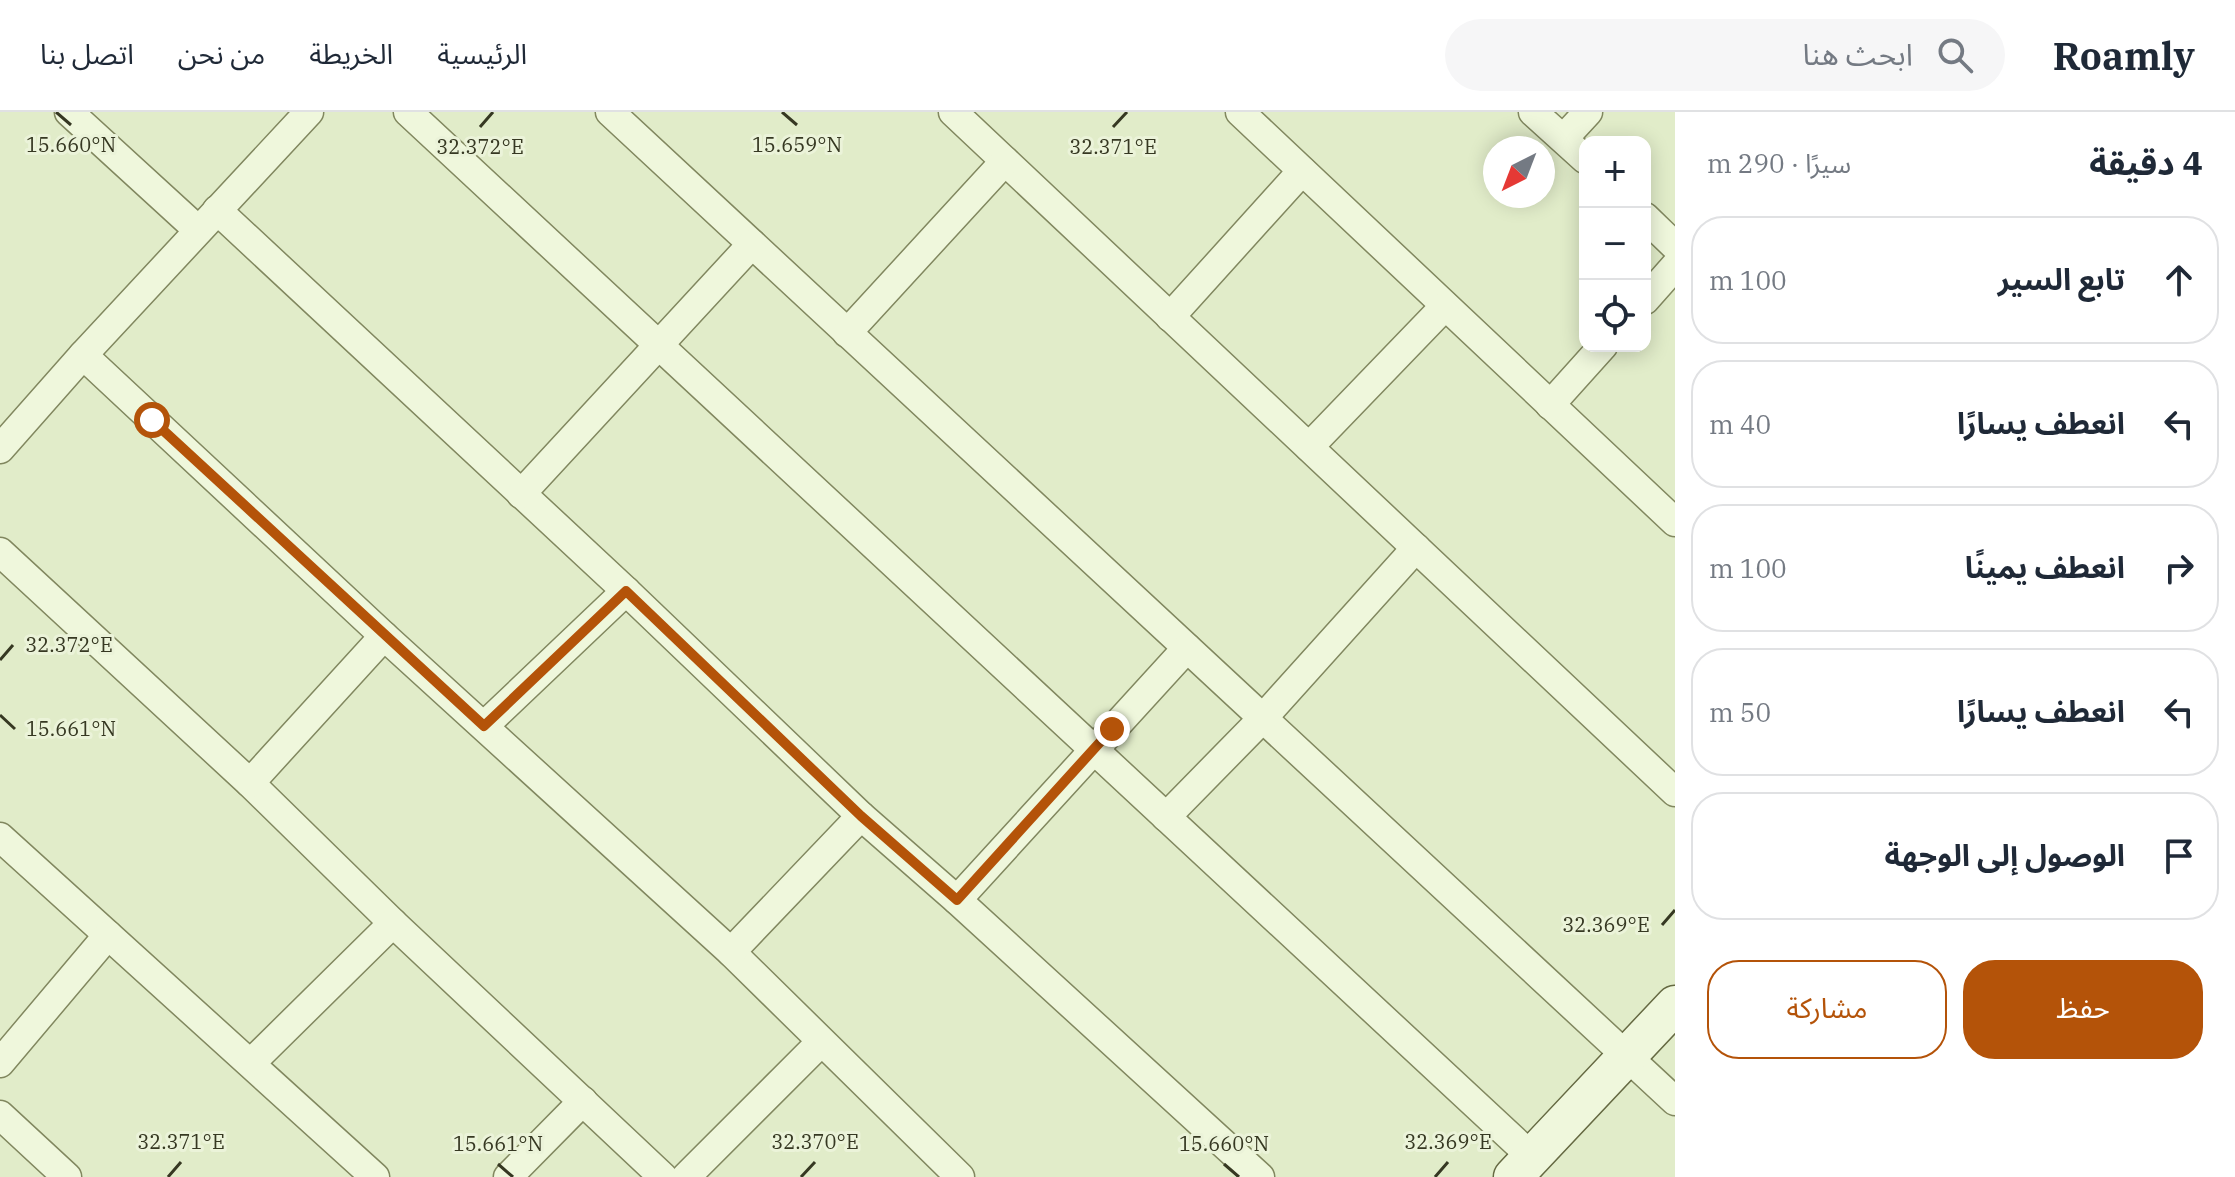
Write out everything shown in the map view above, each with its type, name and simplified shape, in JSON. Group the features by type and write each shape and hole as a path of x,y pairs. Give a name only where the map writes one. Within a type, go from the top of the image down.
{"street":[{"path":"69,112 208,220 521,494 861,816 1260,1177"},
{"path":"0,449 309,112"},
{"path":"408,112 1166,817 1522,1167 1675,1005"},
{"path":"610,112 1675,1101"},
{"path":"953,112 1675,792"},
{"path":"1240,112 1675,522"},
{"path":"1533,112 1579,153"},
{"path":"1564,138 1588,112"},
{"path":"847,333 1005,161"},
{"path":"1170,317 1302,171"},
{"path":"1651,223 1675,246"},
{"path":"521,494 752,244"},
{"path":"1651,293 1675,266"},
{"path":"1309,447 1445,306"},
{"path":"1550,405 1598,352"},
{"path":"83,355 384,636 731,952 960,1177"},
{"path":"1166,817 1263,718 1416,548"},
{"path":"0,552 250,783 393,923 663,1177"},
{"path":"484,726 626,591"},
{"path":"250,783 384,636"},
{"path":"957,900 1187,648"},
{"path":"731,952 861,816"},
{"path":"0,837 375,1177"},
{"path":"251,1063 393,923"},
{"path":"0,1063 108,935"},
{"path":"686,1177 821,1042"},
{"path":"508,1177 583,1101"},
{"path":"0,1115 67,1177"}],"route":[{"path":"152,420 484,726 626,591 861,816 957,900 1112,729"}]}
